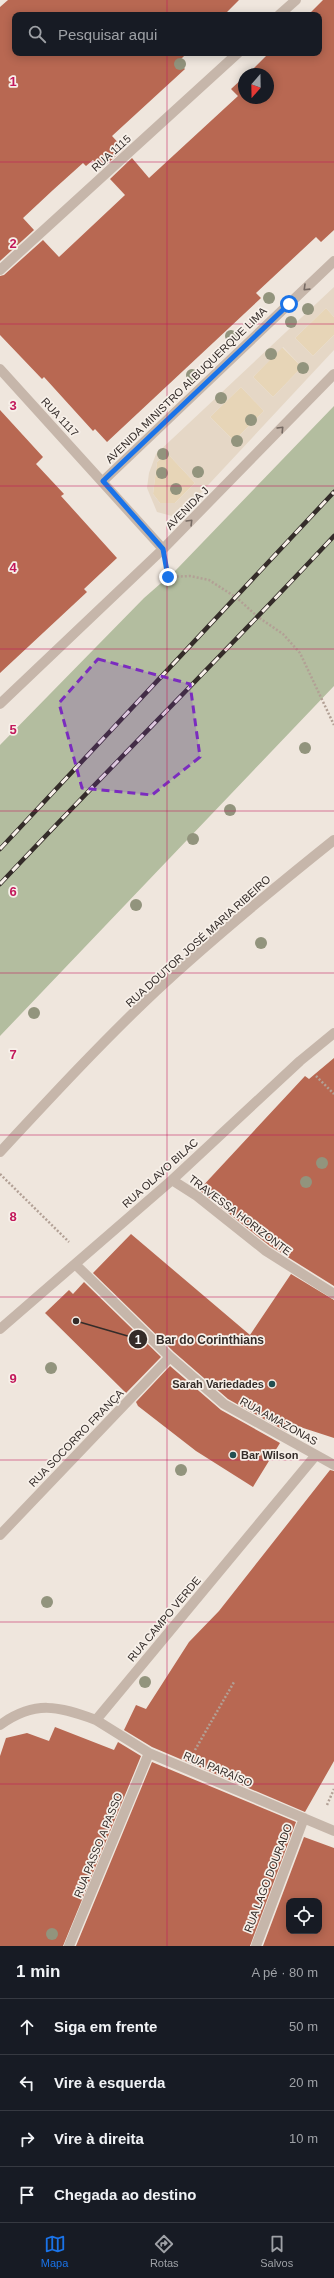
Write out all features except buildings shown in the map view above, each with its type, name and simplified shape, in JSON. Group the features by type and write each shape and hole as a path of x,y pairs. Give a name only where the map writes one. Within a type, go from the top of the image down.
{"street":[{"path":"282,12 296,0"},
{"name":"RUA 1115","path":"0,270 235,56"},
{"name":"AVENIDA MINISTRO ALBUQUERQUE LIMA","path":"103,481 334,261"},
{"name":"RUA 1117","path":"0,369 103,481"},
{"name":"AVENIDA J","path":"2,699 163,549 334,374"},
{"path":"103,481 163,549"},
{"name":"RUA DOUTOR JOSÉ MARIA RIBEIRO","path":"0,1152 68,1079 156,991 284,880 334,840"},
{"name":"RUA OLAVO BILAC","path":"0,1329 172,1180 300,1061 334,1032"},
{"name":"TRAVESSA HORIZONTE","path":"172,1180 266,1251 334,1294"},
{"name":"RUA AMAZONAS","path":"75,1264 170,1357 224,1404 334,1465"},
{"name":"RUA SOCORRO FRANÇA","path":"0,1535 170,1357"},
{"name":"RUA CAMPO VERDE","path":"96,1720 316,1455"},
{"path":"0,1725 11,1717 36,1707 68,1709 96,1720"},
{"name":"RUA PARAÍSO","path":"96,1720 149,1753 334,1831"},
{"name":"RUA PASSO A PASSO","path":"69,1946 149,1753"},
{"name":"RUA LAGO DOURADO","path":"256,1946 304,1818"}],"path":[{"path":"163,549 168,577 190,576 209,580 237,598 258,617 283,634 300,653 334,725"},
{"path":"0,1174 83,1256"},
{"path":"183,1767 234,1682"}],"highlighted area":[{"path":"98,659 190,684 200,757 152,795 82,788 59,703"}],"green space":[{"path":"334,406 334,686 0,1036 0,745 144,598 176,570"}],"sand":[{"path":"326,308 334,317 334,335 313,356 295,338"},
{"path":"282,347 302,367 273,397 253,377"},
{"path":"241,387 264,411 234,441 210,417"},
{"path":"167,453 195,483 175,503 160,503 153,494 157,462"}],"shaded area":[{"path":"334,287 334,317 326,308 295,338 313,356 334,335 334,350 182,513 172,516 157,512 147,488 149,473 156,454","holes":["283,347 302,367 273,397 253,377","241,387 264,411 234,441 210,417","167,453 195,483 175,503 160,503 153,494 157,462"]}],"railway":[{"path":"0,849 334,492"},
{"path":"0,884 334,536"}],"place":[{"name":"Bar do Corinthians","path":"76,1321"},
{"name":"Sarah Variedades","path":"272,1384"},
{"name":"Bar Wilson","path":"233,1455"}],"route":[{"path":"168,577 163,549 103,481 289,304"}]}
